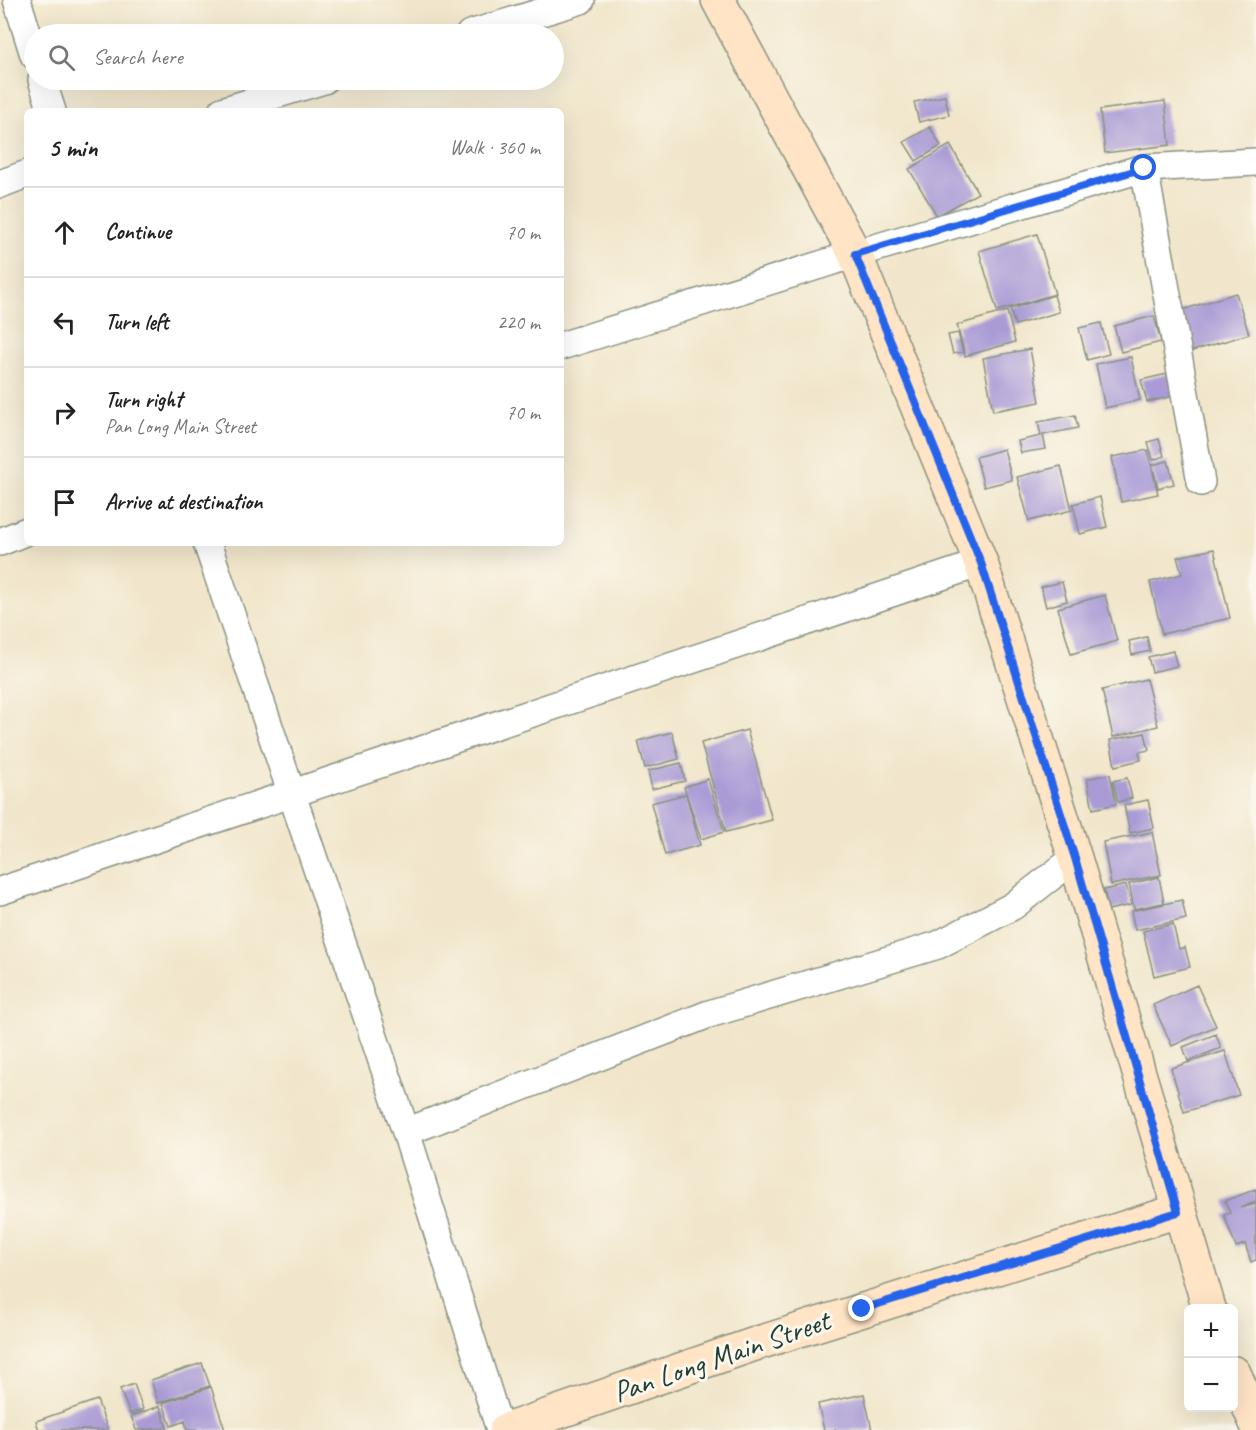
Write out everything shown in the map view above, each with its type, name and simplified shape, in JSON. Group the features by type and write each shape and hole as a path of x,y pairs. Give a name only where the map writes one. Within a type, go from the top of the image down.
{"street":[{"path":"17,0 24,24"},
{"path":"503,24 581,0"},
{"path":"718,0 855,254 981,563 1075,858 1178,1212 1208,1304"},
{"path":"45,90 51,108"},
{"path":"232,108 291,90"},
{"path":"564,345 855,254 1144,168 1256,162"},
{"path":"1144,168 1201,482"},
{"path":"0,184 24,175"},
{"path":"0,542 24,532"},
{"path":"208,546 406,1132 500,1430"},
{"path":"0,891 981,563"},
{"path":"406,1132 709,1014 938,945 1013,906 1075,858"},
{"name":"Pan Long Main Street","path":"506,1430 840,1316 1178,1212"},
{"path":"1238,1384 1256,1423"}],"building":[{"path":"945,96 949,115 919,122 914,102"},
{"path":"1165,101 1170,145 1105,153 1100,110"},
{"path":"930,127 941,146 916,161 904,142"},
{"path":"950,145 978,193 937,216 909,169"},
{"path":"1037,234 1055,294 997,311 979,251"},
{"path":"1236,293 1249,334 1192,351 1179,311"},
{"path":"1054,295 1059,312 1015,325 1010,309"},
{"path":"1007,311 1015,342 965,356 957,325"},
{"path":"1154,316 1161,342 1121,352 1114,326"},
{"path":"1101,323 1109,354 1087,360 1079,328"},
{"path":"958,333 963,352 953,354 948,335"},
{"path":"1030,349 1040,402 993,411 983,358"},
{"path":"1131,357 1140,400 1105,408 1096,364"},
{"path":"1176,372 1182,394 1147,402 1141,380"},
{"path":"1075,415 1078,428 1043,435 1046,449 1021,453 1018,441 1041,436 1038,422"},
{"path":"1159,439 1164,456 1153,460 1148,442"},
{"path":"1004,449 1012,480 984,487 976,457"},
{"path":"1148,450 1158,494 1121,502 1112,457"},
{"path":"1168,461 1174,484 1158,488 1152,465"},
{"path":"1061,466 1072,510 1029,521 1017,477"},
{"path":"1100,497 1107,527 1080,534 1073,504"},
{"path":"1214,549 1230,618 1162,634 1150,582 1182,574 1177,557"},
{"path":"1062,582 1067,601 1046,607 1041,587"},
{"path":"1105,595 1117,641 1071,654 1058,608"},
{"path":"1147,637 1150,651 1132,655 1129,641"},
{"path":"1173,651 1177,666 1152,672 1148,657"},
{"path":"1146,679 1158,726 1113,737 1102,690"},
{"path":"747,730 772,820 726,832 701,743"},
{"path":"672,732 679,759 645,768 638,741"},
{"path":"1145,733 1149,750 1139,752 1141,760 1115,766 1110,740"},
{"path":"681,763 685,781 652,789 648,771"},
{"path":"1110,774 1116,804 1093,809 1087,779"},
{"path":"1127,778 1132,798 1118,802 1113,781"},
{"path":"708,779 724,832 701,839 684,787"},
{"path":"686,794 700,845 665,855 651,803"},
{"path":"1148,800 1154,828 1130,833 1124,805"},
{"path":"1152,832 1161,875 1111,885 1103,842"},
{"path":"1159,877 1164,903 1134,909 1129,884"},
{"path":"1126,885 1131,905 1108,910 1104,890"},
{"path":"1182,900 1186,919 1135,930 1131,911"},
{"path":"1173,924 1179,949 1185,947 1190,967 1154,976 1143,931"},
{"path":"1197,985 1216,1026 1172,1046 1153,1005"},
{"path":"1216,1034 1221,1048 1188,1061 1183,1047"},
{"path":"1225,1051 1239,1095 1184,1112 1171,1068"},
{"path":"1256,1189 1256,1202 1240,1208 1256,1204 1256,1260 1251,1262 1245,1244 1236,1247 1224,1215 1230,1213 1225,1201"},
{"path":"202,1363 210,1386 158,1403 151,1380"},
{"path":"134,1384 143,1409 130,1414 120,1389"},
{"path":"211,1387 225,1430 187,1430 185,1421 171,1426 163,1403"},
{"path":"864,1394 872,1430 824,1430 818,1404"},
{"path":"97,1400 108,1430 39,1430 36,1421"},
{"path":"160,1406 167,1428 136,1430 131,1416"}],"route":[{"path":"862,1309 1178,1212 1075,858 981,563 855,254 1144,168"}]}
